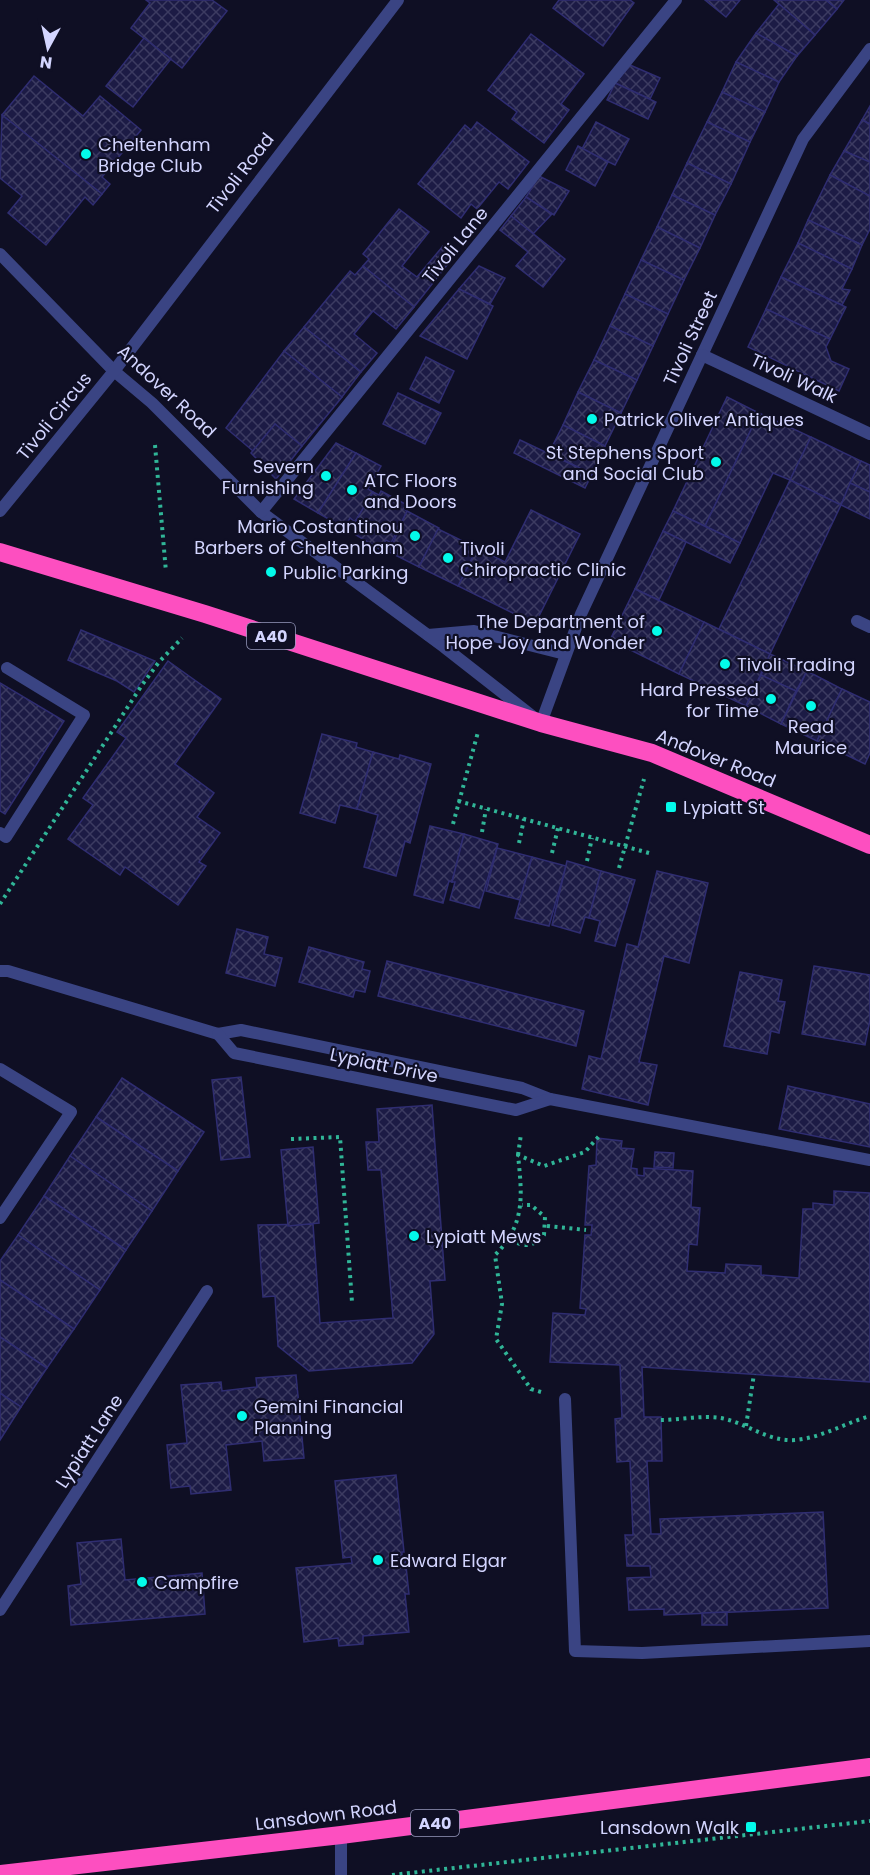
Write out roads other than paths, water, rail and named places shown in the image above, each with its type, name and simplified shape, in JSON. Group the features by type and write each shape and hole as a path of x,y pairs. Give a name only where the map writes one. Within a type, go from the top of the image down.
{"highway":[{"name":"Andover Road","path":"0,552 205,614 541,723 652,753 870,845"},
{"name":"Lansdown Road","path":"0,1874 341,1834 870,1767"}],"street":[{"name":"Tivoli Road","path":"114,371 398,0"},
{"name":"Tivoli Lane","path":"261,512 676,0"},
{"name":"Tivoli Street","path":"541,723 586,603 803,139 870,49"},
{"name":"Andover Road","path":"0,254 114,371 152,403 261,512 428,635 541,723"},
{"name":"Tivoli Walk","path":"702,355 870,434"},
{"name":"Tivoli Circus","path":"0,511 114,371"},
{"path":"857,621 870,627"},
{"path":"428,635 474,631 565,654"},
{"path":"0,833 6,837 84,715 7,668"},
{"name":"Lypiatt Drive","path":"0,971 8,971 218,1034 241,1030 522,1088 550,1099 870,1160"},
{"name":"Lypiatt Drive","path":"218,1034 234,1053 516,1110 550,1099"},
{"path":"0,1069 71,1112 0,1218"},
{"name":"Lypiatt Lane","path":"0,1610 207,1291"},
{"path":"565,1399 575,1651 642,1653 870,1641"},
{"path":"341,1834 341,1875"}],"place":[{"name":"Cheltenham Bridge Club","path":"86,154"},
{"name":"Patrick Oliver Antiques","path":"592,419"},
{"name":"St Stephens Sport and Social Club","path":"716,462"},
{"name":"Severn Furnishing","path":"326,476"},
{"name":"ATC Floors and Doors","path":"352,490"},
{"name":"Mario Costantinou Barbers of Cheltenham","path":"415,536"},
{"name":"Tivoli Chiropractic Clinic","path":"448,558"},
{"name":"Public Parking","path":"271,572"},
{"name":"The Department of Hope Joy and Wonder","path":"657,631"},
{"name":"Tivoli Trading","path":"725,664"},
{"name":"Hard Pressed for Time","path":"771,699"},
{"name":"Read Maurice","path":"811,706"},
{"name":"Lypiatt St","path":"671,807"},
{"name":"Lypiatt Mews","path":"414,1236"},
{"name":"Gemini Financial Planning","path":"242,1416"},
{"name":"Edward Elgar","path":"378,1560"},
{"name":"Campfire","path":"142,1582"},
{"name":"Lansdown Walk","path":"751,1827"}]}
